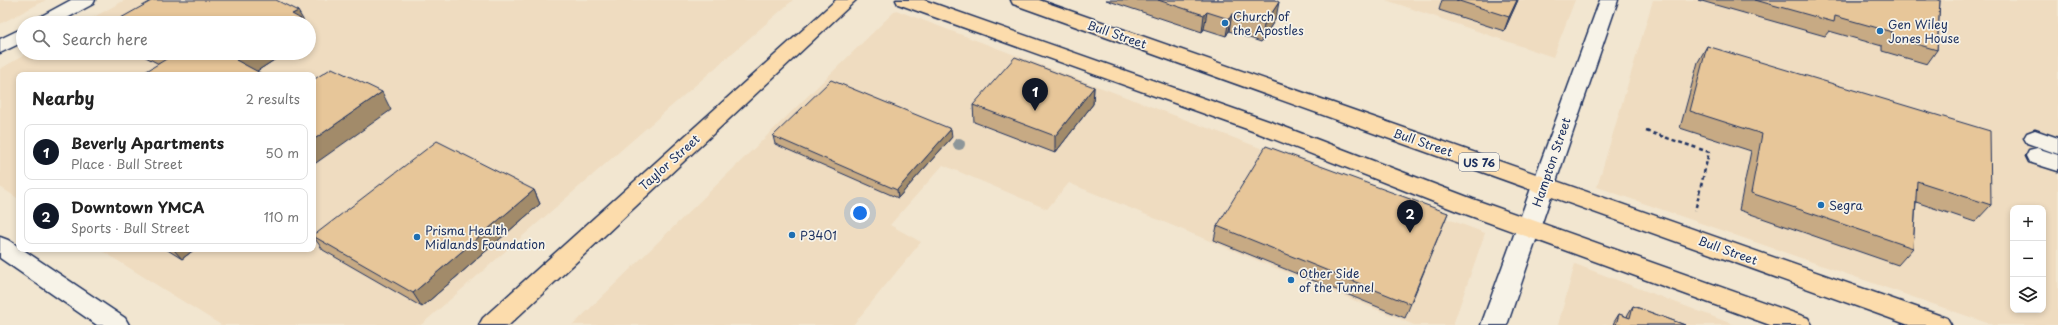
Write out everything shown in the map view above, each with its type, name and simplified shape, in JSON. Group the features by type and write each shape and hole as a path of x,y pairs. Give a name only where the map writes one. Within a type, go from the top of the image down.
{"main road":[{"name":"Taylor Street","path":"492,325 847,0"},
{"path":"905,0 1266,128 1529,228 1799,325"},
{"name":"Bull Street","path":"1020,0 1544,184 1938,325"}],"street":[{"path":"57,16 86,0"},
{"name":"Hampton Street","path":"1494,325 1609,0"},
{"path":"0,47 16,38"},
{"path":"2041,149 2058,146"},
{"path":"2041,149 2058,163"},
{"path":"0,246 116,325"}],"path":[{"path":"1646,131 1709,152 1695,211"}],"shaded area":[{"path":"0,0 46,0 0,24"},
{"path":"125,0 793,0 421,325 221,325 104,252 316,252 316,72 16,72 16,197 0,187 0,69 16,60 316,60 316,16 96,16"},
{"path":"1386,0 1575,0 1553,57"},
{"path":"1653,0 2058,0 2058,325 1993,325 1597,187"},
{"path":"896,10 1485,233 1453,325 1414,325 1069,183 1047,209 943,165 890,225 921,242 853,325 573,325"},
{"path":"1575,264 1735,325 1558,325"}],"building":[{"path":"153,0 276,0 298,11 292,14 296,16 124,16"},
{"path":"1158,0 1275,0 1279,2 1264,25 1232,14 1229,19 1207,12 1204,15"},
{"path":"1456,0 1517,0 1509,17"},
{"path":"1755,0 1940,0 1937,50 1892,37 1892,32 1835,16 1834,22"},
{"path":"1707,46 1990,131 1991,205 1917,181 1913,248 1751,193 1762,134 1690,111"},
{"path":"1015,57 1094,87 1055,136 973,105"},
{"path":"165,60 236,60 258,72 145,72"},
{"path":"332,68 382,92 316,138 316,78"},
{"path":"831,80 951,129 897,190 773,136"},
{"path":"437,141 534,190 413,293 316,238 316,234"},
{"path":"1266,146 1448,213 1410,304 1217,226"},
{"path":"1633,306 1685,325 1616,325 1619,314 1630,318"}],"place":[{"name":"Church of the Apostles","path":"1225,23"},
{"name":"Gen Wiley Jones House","path":"1880,31"},
{"name":"Beverly Apartments","path":"1035,111"},
{"name":"Segra","path":"1821,205"},
{"name":"Downtown YMCA","path":"1410,233"},
{"name":"P3401","path":"792,235"},
{"name":"Prisma Health Midlands Foundation","path":"417,237"},
{"name":"Other Side of the Tunnel","path":"1291,280"}]}
